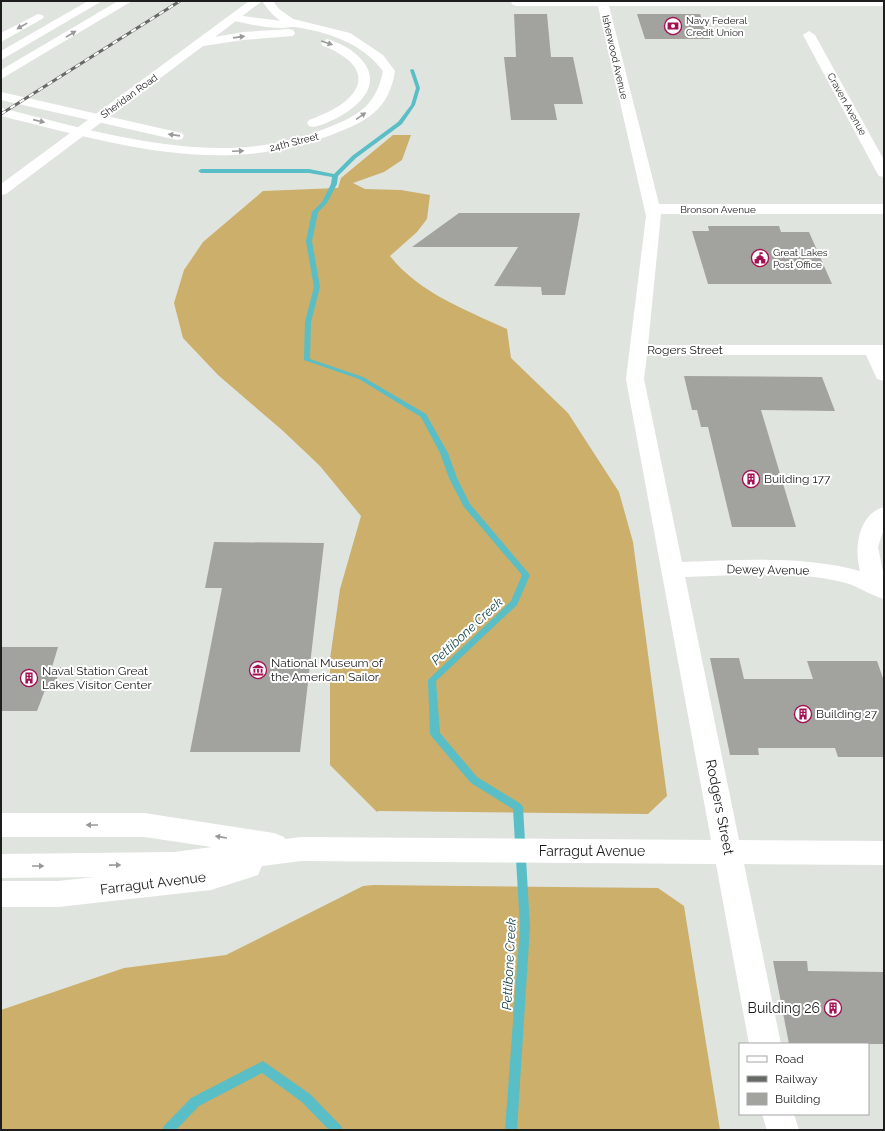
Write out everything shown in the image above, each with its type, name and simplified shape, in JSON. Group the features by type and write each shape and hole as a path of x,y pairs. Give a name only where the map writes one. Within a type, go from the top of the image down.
{"main road":[{"path":"1,56 96,1"},
{"path":"1,76 126,1"},
{"name":"Sheridan Road","path":"1,191 256,1"},
{"path":"267,1 291,28"},
{"path":"517,3 602,2 884,4"},
{"name":"Isherwood Avenue","path":"602,2 652,209"},
{"path":"1,38 47,12"},
{"name":"24th Street","path":"1,112 154,147 180,151 219,152 262,150 298,143 333,132 360,118 378,103 387,88 389,71 379,58 346,36 232,20"},
{"path":"201,43 291,28"},
{"name":"24th Street","path":"291,28 309,37 344,50 357,61 364,70 366,79 361,92 347,107 326,119 300,128"},
{"name":"Craven Avenue","path":"809,35 884,173"},
{"path":"1,96 168,134 207,138"},
{"path":"222,139 242,138"},
{"path":"638,350 654,216 652,209"},
{"name":"Bronson Avenue","path":"652,209 884,209"},
{"name":"Rogers Street","path":"673,570 635,378 638,350 878,350"},
{"path":"878,350 884,375"},
{"path":"879,587 866,557 867,540 876,523 884,514"},
{"name":"Dewey Avenue","path":"673,570 802,568 840,574 879,587"},
{"name":"Rodgers Street","path":"673,570 765,1043"},
{"name":"Farragut Avenue","path":"1,825 144,825 301,849"},
{"name":"Farragut Avenue","path":"1,894 58,894 211,877 301,849"},
{"name":"Farragut Avenue","path":"1,866 174,864 301,849 884,853"},
{"path":"778,1115 783,1130"}],"shaded area":[{"path":"393,135 411,135 402,160 384,172 353,183 365,189 401,190 430,195 427,219 417,232 390,256 402,269 429,290 460,307 507,329 511,358 568,413 619,492 633,542 667,796 648,814 377,812 330,765 330,659 340,589 361,516 320,466 282,430 218,375 183,338 174,303 184,270 203,242 263,191 338,188 341,178"},
{"path":"363,886 658,888 684,906 720,1130 1,1130 1,1010 124,968 226,955"}],"building":[{"path":"514,14 547,14 551,57 573,57 583,104 554,104 557,120 511,120 504,57 516,57"},
{"name":"Navy Federal Credit Union","path":"637,14 700,14 710,39 645,39"},
{"path":"459,213 580,213 565,295 542,295 541,287 494,286 518,247 412,247"},
{"name":"Great Lakes Post Office","path":"708,226 779,226 781,232 809,232 832,284 708,284 692,231 709,231"},
{"name":"Building 177","path":"684,376 822,377 835,411 761,410 796,527 732,527 708,427 701,427 697,410 692,410"},
{"name":"National Museum of the American Sailor","path":"214,542 324,543 300,752 190,752 222,588 205,588"},
{"name":"Naval Station Great Lakes Visitor Center","path":"1,647 58,647 52,667 61,667 53,690 45,690 37,711 1,711"},
{"name":"Building 27","path":"710,658 739,658 744,679 813,679 807,661 877,661 884,681 884,757 838,757 835,748 758,748 759,755 730,755"},
{"name":"Building 26","path":"773,961 807,961 808,971 884,972 884,1044 789,1043"}],"waterway":[{"path":"335,176 354,157 400,123 413,105 418,88 412,70"},
{"path":"201,171 309,171 335,176"},
{"name":"Pettibone Creek","path":"335,176 334,184 324,203 315,212 309,241 317,287 308,322 307,360 361,378 424,416 444,453 453,478 467,505 526,575 514,603 432,680 435,734 474,780 518,807 525,927 511,1130"},
{"name":"Pettibone Creek","path":"168,1130 195,1102 263,1067 306,1098 337,1130"}],"railway":[{"path":"1,114 180,1"}],"place":[{"name":"Navy Federal Credit Union","path":"673,26"},
{"name":"Great Lakes Post Office","path":"760,258"},
{"name":"Building 177","path":"751,479"},
{"name":"National Museum of the American Sailor","path":"258,670"},
{"name":"Naval Station Great Lakes Visitor Center","path":"29,678"},
{"name":"Building 27","path":"803,714"},
{"name":"Building 26","path":"833,1008"}]}
